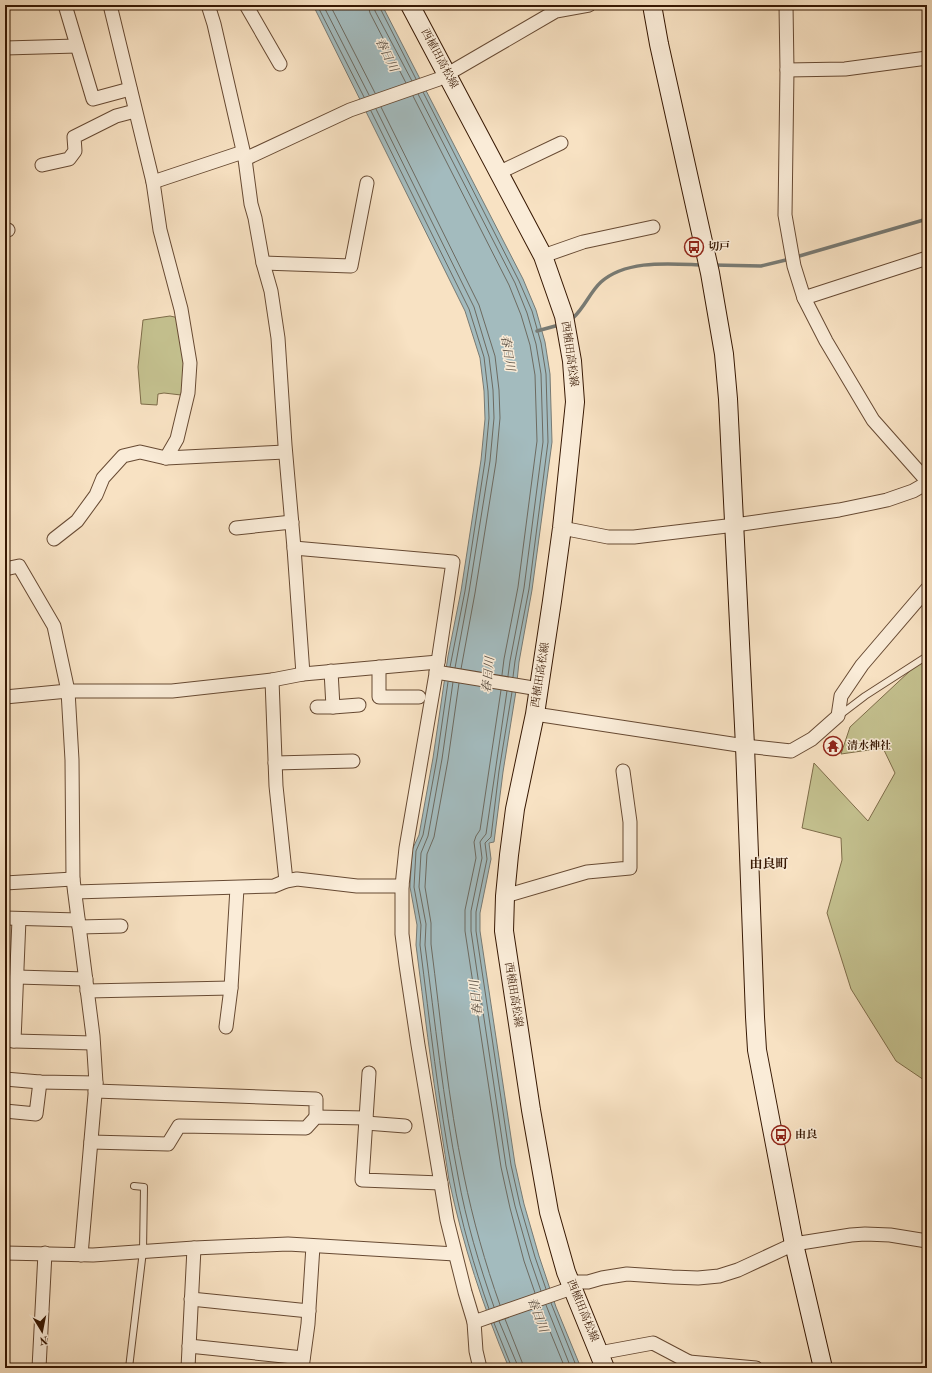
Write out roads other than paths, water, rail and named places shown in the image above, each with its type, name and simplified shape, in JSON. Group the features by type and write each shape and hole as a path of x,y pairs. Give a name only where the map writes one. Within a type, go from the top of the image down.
{"main road":[{"name":"西植田高松線","path":"410,5 443,77 543,256 564,316 573,368 575,402 562,528 535,714 515,809 505,896 504,931 531,1110 549,1212 566,1272 602,1360"},
{"path":"652,5 659,44 709,265 722,346 727,391 746,746 757,1050 794,1244 823,1368"}],"street":[{"path":"65,5 93,99 130,89"},
{"path":"110,5 153,182 160,230 181,309 190,363 188,393 177,439 166,458"},
{"path":"208,5 214,24 244,156 251,204 263,262 271,291 278,338 285,452 292,522 303,674"},
{"path":"246,5 280,64"},
{"path":"153,182 244,156 350,110 443,77 556,11 586,5"},
{"path":"562,528 608,536 634,538 839,510 887,500 913,491 927,482 873,420 826,341 804,298 794,266 784,215 787,70 786,5"},
{"path":"5,48 77,46"},
{"path":"787,70 845,69 927,58"},
{"path":"42,165 69,159 75,151 74,137 116,116 135,111"},
{"path":"498,173 561,143"},
{"path":"263,262 351,266 367,183"},
{"path":"543,256 583,242 653,227"},
{"path":"804,298 927,258"},
{"path":"54,539 77,520 96,494 104,478 123,456 140,452 166,458 285,452"},
{"path":"236,528 292,522"},
{"path":"294,548 453,562 437,667 406,848 402,886 402,934 447,1220 455,1254 478,1321 476,1351 480,1368"},
{"path":"5,569 19,566 54,626 68,691 72,760 74,886 93,1044 95,1087 81,1255"},
{"path":"535,714 746,746 791,751 812,739 838,716 841,696 862,665 927,589"},
{"path":"5,697 68,691 172,691 272,680 303,674 379,667 437,667 539,689"},
{"path":"379,667 379,697 420,697"},
{"path":"331,671 333,707"},
{"path":"272,680 276,786 286,881"},
{"path":"317,707 359,705"},
{"path":"275,762 354,761"},
{"path":"505,896 587,872 630,868 630,822 623,771"},
{"path":"5,883 74,886 237,888 274,886 286,881 297,879 356,886 402,886"},
{"path":"226,1027 231,988 237,888"},
{"path":"5,918 121,926"},
{"path":"19,919 17,977 9,1040 93,1044"},
{"path":"17,977 86,985 231,988"},
{"path":"369,1073 362,1180 441,1183"},
{"path":"5,1079 95,1087 316,1099 316,1117 306,1128 179,1126 168,1144 91,1142"},
{"path":"5,1111 36,1114 40,1082"},
{"path":"316,1117 405,1126"},
{"path":"478,1321 566,1290 570,1282 588,1282 627,1274 672,1277 719,1276 738,1270 794,1244 840,1236 865,1234 890,1235 927,1241"},
{"path":"5,1253 94,1255 194,1248 288,1244 455,1254"},
{"path":"189,1346 302,1363 309,1310 313,1246"},
{"path":"188,1368 194,1248"},
{"path":"39,1368 44,1254"},
{"path":"191,1299 309,1310"},
{"path":"602,1360 653,1343 690,1365 756,1368"}],"lane":[{"path":"838,716 865,696 927,656"},
{"path":"129,1368 143,1252 144,1187 134,1186"}],"water":[{"name":"春日川","path":"313,5 382,5 523,279 536,310 545,342 550,374 552,442 532,590 519,662 494,842 489,843 491,859 480,913 480,931 515,1164 524,1204 556,1307 581,1368 509,1368 482,1299 467,1252 449,1180 437,1106 416,945 417,925 410,887 412,850 419,835 433,758 448,656 461,591 481,460 485,419 484,391 480,358 465,311"}],"waterway":[{"path":"796,257 927,219"},
{"path":"713,265 761,266 790,259"},
{"path":"573,318 601,282 623,270 650,264 703,265"},
{"path":"537,331 559,325"}],"place":[{"name":"切戸","path":"694,247"},
{"name":"清水神社","path":"833,746"},
{"name":"由良","path":"781,1135"}],"district":[{"name":"由良町","path":"769,864"}]}
